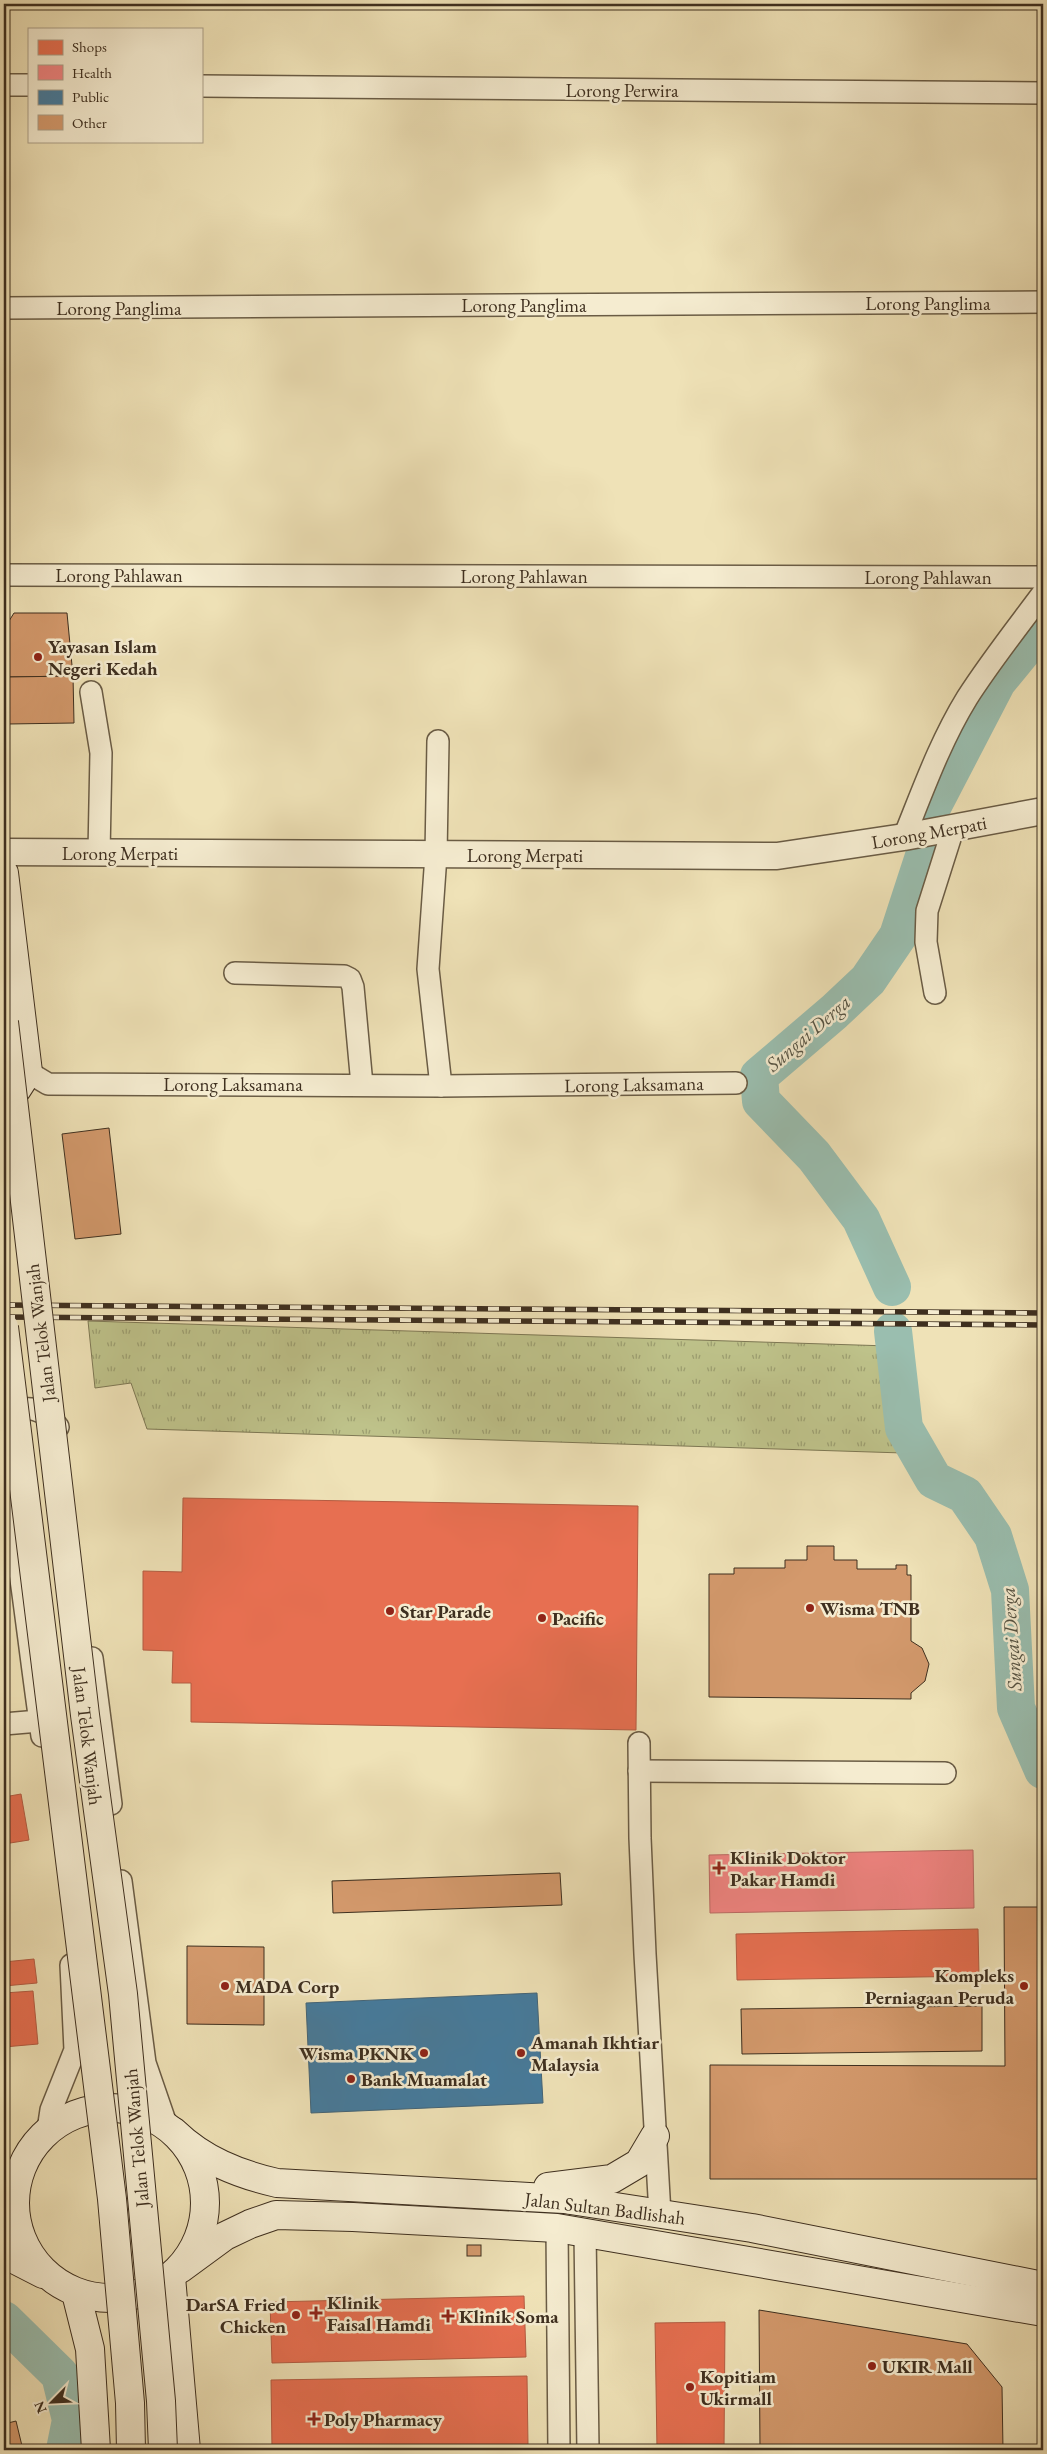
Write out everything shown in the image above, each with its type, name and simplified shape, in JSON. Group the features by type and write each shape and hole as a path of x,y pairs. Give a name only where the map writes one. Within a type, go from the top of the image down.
{"main road":[{"path":"4,873 28,1072 17,1088 4,1093"},
{"name":"Jalan Telok Wanjah","path":"4,1022 84,1705 123,1994 161,2402 163,2450"},
{"name":"Jalan Telok Wanjah","path":"4,1327 112,2199 130,2403 131,2450"},
{"path":"4,2170 41,2137 76,2113 107,2107 139,2112 171,2130 188,2149 198,2168 204,2189 205,2210 201,2232 192,2252 175,2273 186,2450"},
{"name":"Jalan Sultan Badlishah","path":"171,2130 191,2149 211,2160 247,2175 277,2183 564,2199 752,2228 1043,2286"},
{"path":"479,2194 612,2180 639,2163 655,2136"},
{"path":"41,2137 20,2171 14,2199 18,2228 30,2255 49,2277"},
{"name":"Jalan Sultan Badlishah","path":"76,2293 109,2299 141,2294 175,2273 225,2236 250,2224 276,2215 557,2228 1043,2312"},
{"path":"4,2254 76,2293 90,2348 96,2450"}],"street":[{"path":"4,85 28,85"},
{"name":"Lorong Perwira","path":"202,86 1043,93"},
{"name":"Lorong Panglima","path":"4,308 1043,302"},
{"name":"Lorong Pahlawan","path":"4,574 1043,577"},
{"path":"904,837 933,763 966,700 1004,644 1043,593"},
{"path":"91,692 101,754 99,853"},
{"path":"438,741 436,855 428,969 441,1086"},
{"name":"Lorong Merpati","path":"4,852 777,856 904,837 1043,812"},
{"path":"935,994 926,942 927,911 953,828"},
{"path":"235,973 344,976 350,979 353,987 362,1084"},
{"name":"Lorong Laksamana","path":"28,1072 48,1084 362,1084 441,1086 736,1083"},
{"path":"4,1425 17,1412 26,1409 39,1410 58,1426 75,1514 145,2063 171,2130"},
{"path":"4,1468 11,1544 39,1721 71,1962 75,2050 41,2137"},
{"path":"4,1724 39,1721"},
{"path":"640,1743 639,1771 644,1945 660,2214"},
{"path":"639,1771 945,1773"},
{"path":"557,2228 559,2450"},
{"path":"585,2232 588,2450"}],"green space":[{"path":"88,1321 889,1346 903,1453 147,1429 131,1383 95,1388"}],"building: Shops":[{"name":"Star Parade","path":"183,1498 638,1506 636,1730 191,1722 191,1683 172,1683 173,1651 143,1650 143,1571 182,1572"},
{"path":"21,1794 29,1840 4,1844 4,1797"},
{"path":"978,1929 979,1976 737,1980 736,1934"},
{"path":"34,1959 37,1983 4,1986 4,1962"},
{"path":"33,1991 38,2044 4,2047 4,1993"},
{"path":"524,2296 526,2357 272,2363 270,2302"},
{"name":"Kopitiam Ukirmall","path":"725,2322 724,2450 657,2450 655,2323"},
{"path":"527,2376 528,2445 272,2449 271,2380"}],"building: Health":[{"path":"973,1850 974,1908 710,1913 709,1855"}],"building: Public":[{"name":"Wisma PKNK","path":"537,1993 543,2103 311,2113 306,2003"}],"building: Other":[{"name":"Yayasan Islam Negeri Kedah","path":"14,613 67,613 73,676 7,677 4,629"},
{"path":"73,676 74,723 8,724 7,677"},
{"path":"109,1128 121,1234 75,1239 62,1134"},
{"name":"Wisma TNB","path":"807,1546 834,1546 834,1560 857,1560 857,1569 896,1569 896,1565 907,1565 907,1575 911,1575 911,1641 922,1648 929,1664 925,1681 911,1693 911,1699 709,1697 709,1574 734,1574 734,1568 785,1568 785,1560 807,1560"},
{"path":"560,1873 562,1905 333,1913 332,1881"},
{"name":"Kompleks Perniagaan Peruda","path":"1004,1907 1043,1907 1043,2179 710,2179 710,2065 1005,2066"},
{"name":"MADA Corp","path":"187,1946 264,1947 264,2025 187,2024"},
{"path":"982,2006 982,2051 742,2054 741,2009"},
{"path":"467,2245 481,2245 481,2256 467,2256"},
{"name":"UKIR Mall","path":"759,2310 967,2344 1002,2387 1003,2450 760,2450"},
{"path":"16,2421 23,2450 4,2450 4,2424"}],"waterway":[{"name":"Sungai Derga","path":"930,811 997,682 1043,626"},
{"name":"Sungai Derga","path":"892,1287 861,1219 814,1156 761,1101 759,1076 834,1012 868,980 898,936 928,844"},
{"name":"Sungai Derga","path":"893,1331 904,1428 934,1480 965,1495 993,1536 1010,1590 1016,1708 1043,1770"},
{"path":"4,2320 60,2375 71,2420 65,2450"}],"railway":[{"path":"4,1305 1043,1313"},
{"path":"4,1317 1043,1325"}],"place":[{"name":"Yayasan Islam Negeri Kedah","path":"38,657"},
{"name":"Wisma TNB","path":"810,1608"},
{"name":"Star Parade","path":"390,1611"},
{"name":"Pacific","path":"542,1618"},
{"name":"Klinik Doktor Pakar Hamdi","path":"719,1868"},
{"name":"MADA Corp","path":"225,1986"},
{"name":"Kompleks Perniagaan Peruda","path":"1024,1986"},
{"name":"Wisma PKNK","path":"424,2053"},
{"name":"Amanah Ikhtiar Malaysia","path":"521,2053"},
{"name":"Bank Muamalat","path":"351,2079"},
{"name":"Klinik Faisal Hamdi","path":"316,2313"},
{"name":"DarSA Fried Chicken","path":"296,2315"},
{"name":"Klinik Soma","path":"448,2316"},
{"name":"UKIR Mall","path":"872,2366"},
{"name":"Kopitiam Ukirmall","path":"690,2387"},
{"name":"Poly Pharmacy","path":"314,2419"}]}
